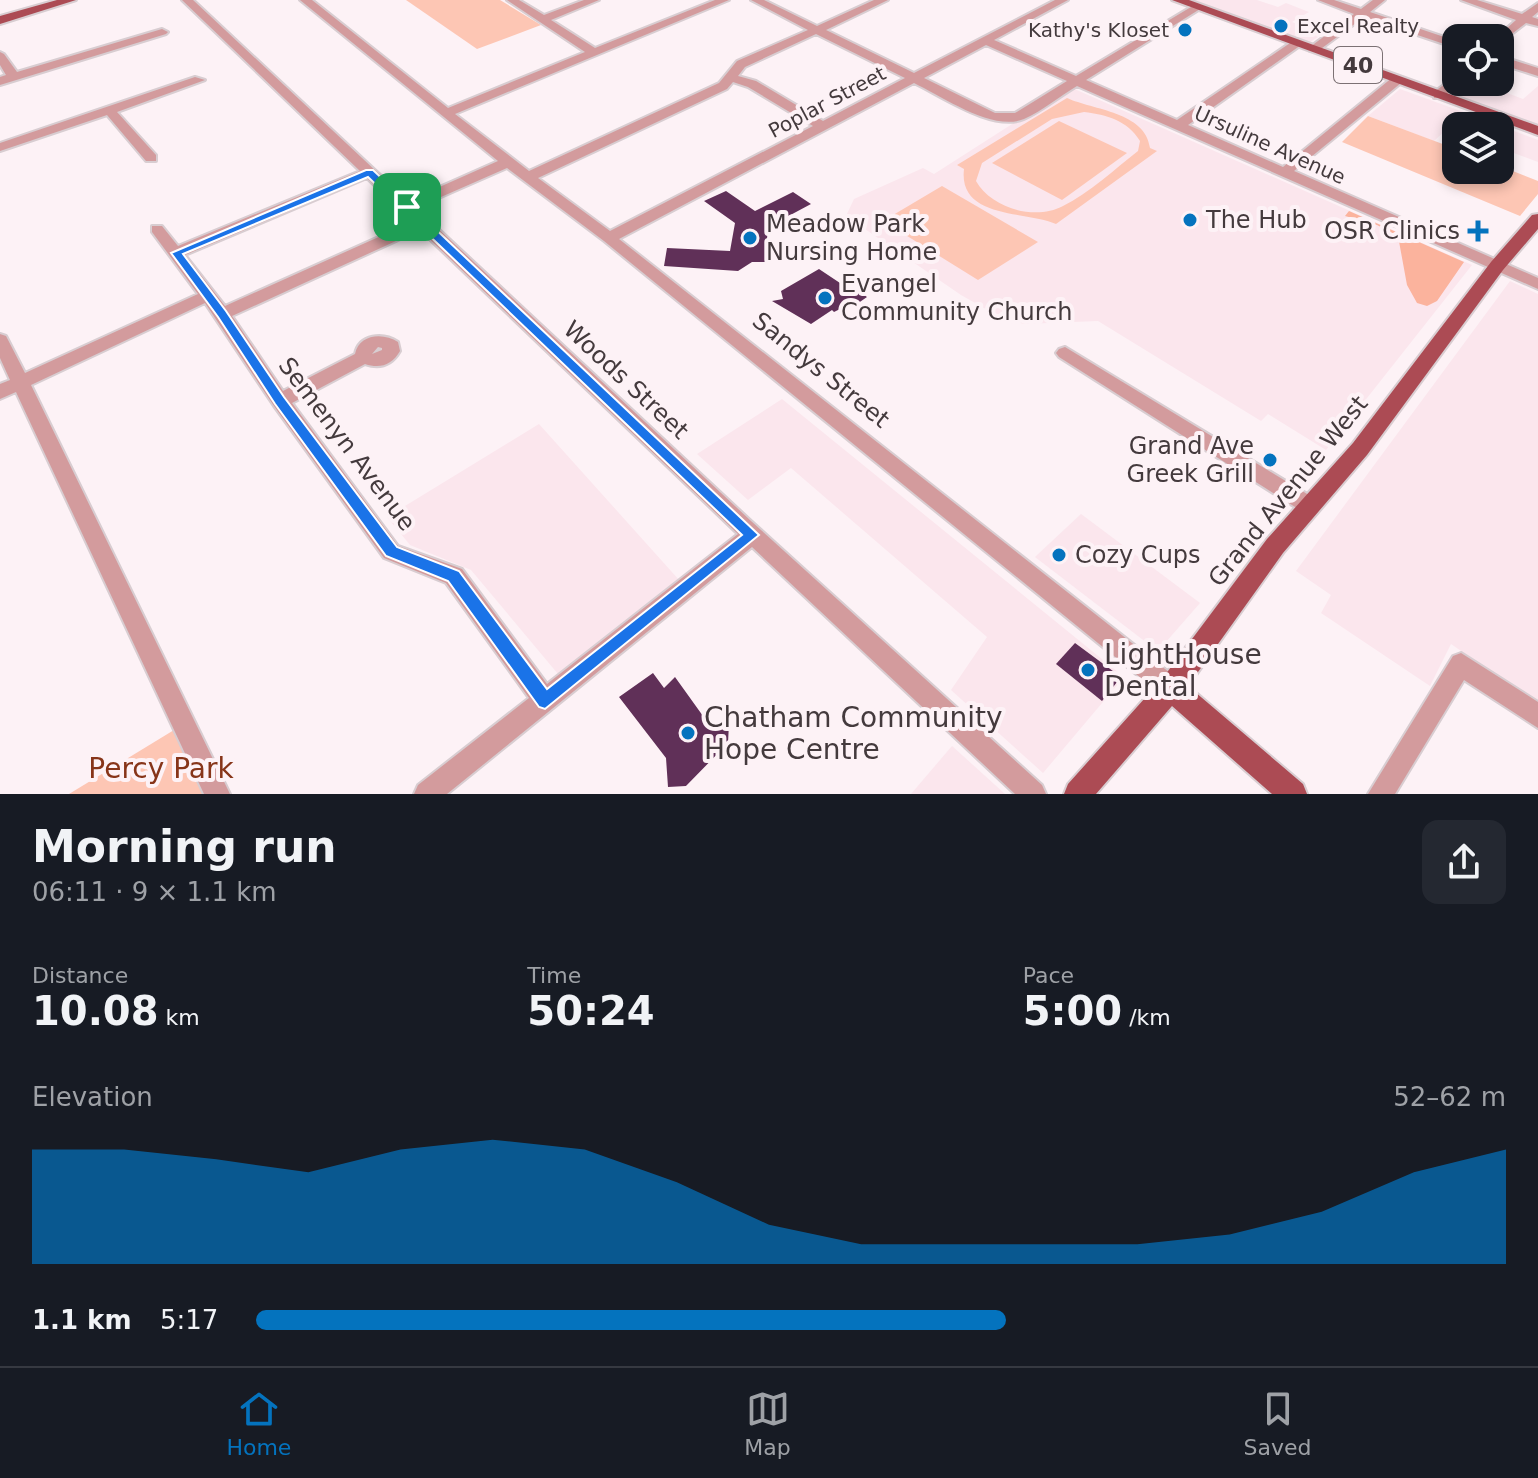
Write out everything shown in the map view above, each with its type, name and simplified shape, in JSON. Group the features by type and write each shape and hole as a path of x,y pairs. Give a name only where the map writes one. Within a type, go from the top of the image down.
{"main road":[{"path":"0,20 70,0"},
{"name":"40","path":"1178,0 1538,131"},
{"name":"Grand Avenue West","path":"1078,794 1171,688 1275,546 1360,449 1497,266 1538,219"},
{"name":"Sandys Street","path":"1171,688 1293,794"}],"street":[{"name":"Woods Street","path":"187,0 752,535 1033,794"},
{"name":"Sandys Street","path":"305,0 508,162 609,238 1171,688"},
{"path":"512,0 593,52"},
{"path":"542,20 594,0"},
{"path":"446,113 724,0"},
{"path":"756,0 991,116 1006,119 1019,116 1196,7"},
{"path":"528,177 723,86 741,64 883,0"},
{"name":"Poplar Street","path":"609,238 1063,0"},
{"path":"1323,0 1442,40"},
{"path":"1314,49 1380,0"},
{"path":"1466,0 1538,23"},
{"path":"1514,28 1538,6"},
{"path":"0,56 7,78 162,32"},
{"name":"Ursuline Avenue","path":"986,41 1538,284"},
{"path":"1178,126 1297,43"},
{"path":"1514,64 1538,72"},
{"path":"732,78 752,84 823,126"},
{"path":"0,147 199,80"},
{"path":"1284,173 1397,80"},
{"path":"1438,95 1442,92"},
{"path":"110,111 151,158"},
{"path":"407,207 508,162"},
{"path":"176,253 370,172"},
{"path":"222,314 423,223"},
{"name":"Semenyn Avenue","path":"157,229 222,314 280,401 391,552 454,576 545,701"},
{"path":"10,387 207,296"},
{"path":"0,340 10,387 217,794"},
{"path":"1065,353 1310,506"},
{"path":"280,401 364,357"},
{"path":"427,794 752,535"},
{"path":"1381,794 1461,664 1538,716"}],"shaded area":[{"path":"1192,0 1257,0 1278,7 1286,3 1309,12 1292,22 1323,34 1310,42"},
{"path":"1538,86 1538,125 1514,116 1514,112 1502,112 1458,96 1514,96 1523,99"},
{"path":"1070,87 1472,265 1326,450 1268,414 1261,421 1098,321 1024,324 1000,317 961,295 846,216 854,199 923,168 934,174"},
{"path":"1400,89 1462,112 1442,112 1442,134 1434,141 1368,116"},
{"path":"1514,131 1538,140 1538,162 1514,153"},
{"path":"1349,211 1464,262 1437,301 1427,306 1417,303 1407,285 1398,236 1377,225 1345,216"},
{"path":"1510,281 1538,294 1538,704 1451,644 1430,686 1321,613 1331,595 1296,571"},
{"path":"782,399 1124,677 1043,773 951,690 987,637 791,468 748,500 697,454"},
{"path":"539,424 680,581 558,674 471,570 410,545 387,517"},
{"path":"1081,514 1200,603 1165,643 1151,646 1035,557"},
{"path":"952,746 1005,794 911,794"}],"green space":[{"path":"406,0 500,0 541,25 477,49"},
{"path":"1067,98 1129,120 1146,136 1150,148 1157,151 1056,224 983,205 972,197 965,185 964,169 957,165","holes":["1084,112 1116,120 1129,128 1140,141 1138,151 1073,201 1052,210 1027,212 1003,205 976,181 982,163 1052,119"]},
{"path":"1368,116 1442,144 1442,184 1342,142"},
{"path":"1059,121 1127,153 1062,200 992,163"},
{"path":"1514,172 1538,181 1538,194 1520,216 1443,184 1514,184"},
{"path":"942,186 1038,242 978,280 883,221"},
{"name":"Percy Park","path":"174,730 205,794 69,794"}],"building":[{"name":"Meadow Park Nursing Home","path":"726,191 755,211 793,192 811,204 768,227 765,262 752,262 738,271 664,266 667,248 730,251 735,223 704,201"},
{"name":"Evangel Community Church","path":"819,269 840,283 844,280 867,297 854,306 850,304 834,312 832,310 811,324 772,301 783,299 781,291"},
{"name":"LightHouse Dental","path":"1075,643 1121,677 1102,701 1056,664"},
{"name":"Chatham Community Hope Centre","path":"653,673 664,688 675,677 708,723 729,723 728,743 686,786 668,787 666,758 619,697"}],"place":[{"name":"Excel Realty","path":"1281,26"},
{"name":"Kathy's Kloset","path":"1185,30"},
{"name":"The Hub","path":"1190,220"},
{"name":"OSR Clinics","path":"1478,231"},
{"name":"Meadow Park Nursing Home","path":"750,238"},
{"name":"Evangel Community Church","path":"825,298"},
{"name":"Grand Ave Greek Grill","path":"1270,460"},
{"name":"Cozy Cups","path":"1059,555"},
{"name":"LightHouse Dental","path":"1088,670"},
{"name":"Chatham Community Hope Centre","path":"688,733"}],"route":[{"path":"370,172 407,207 752,535 545,701 454,576 391,552 176,253 370,172"}]}
